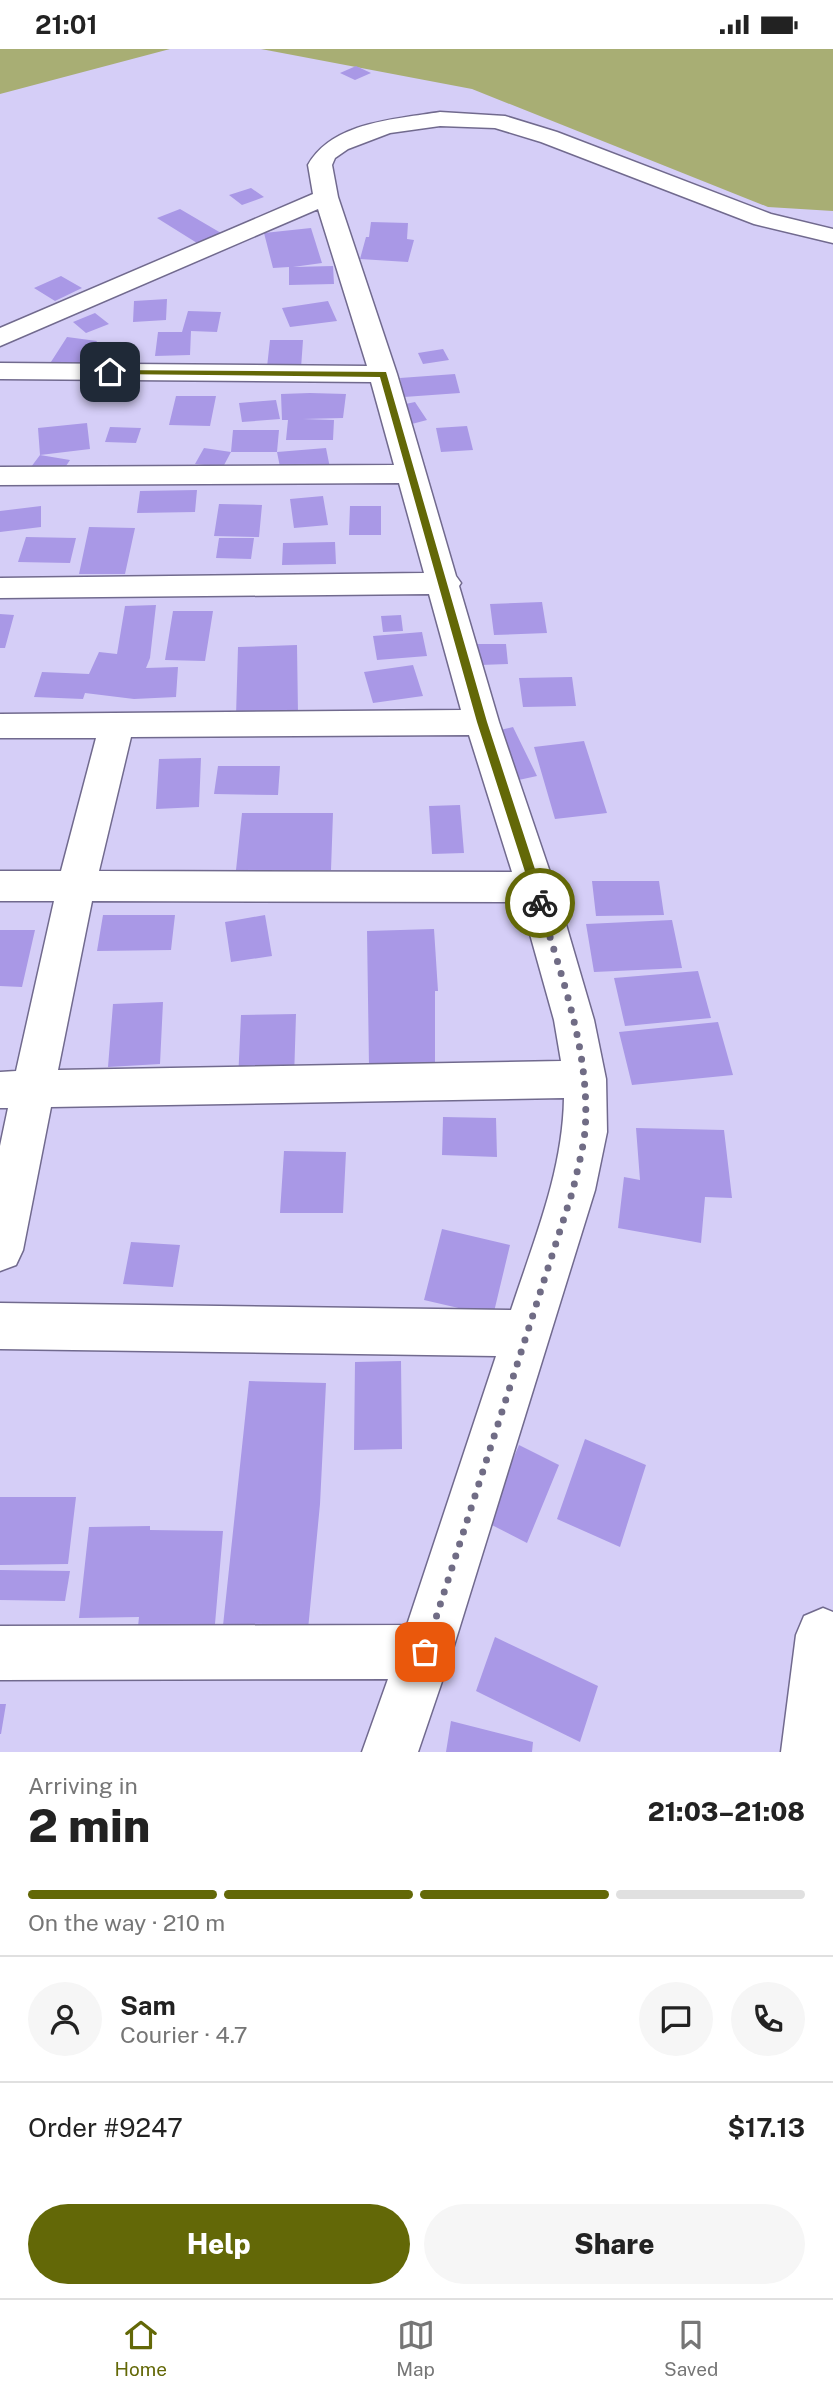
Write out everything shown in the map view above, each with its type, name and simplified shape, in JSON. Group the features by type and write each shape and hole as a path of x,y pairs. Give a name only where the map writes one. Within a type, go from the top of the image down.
{"street":[{"path":"457,99 479,107 497,121"},
{"path":"360,135 382,112 397,104"},
{"path":"390,1752 425,1652 573,1190 585,1132 585,1079 574,1020 536,887 482,722 383,374 326,197 320,165 326,154 340,144 360,135 412,121 470,118 497,121 537,133 763,219 833,236"},
{"path":"0,338 326,197"},
{"path":"0,371 383,374"},
{"path":"0,476 410,474"},
{"path":"0,588 444,583"},
{"path":"0,726 482,722"},
{"path":"0,1250 17,1090 76,887 117,725"},
{"path":"0,886 536,887"},
{"path":"17,1090 585,1079"},
{"path":"0,1327 526,1333"},
{"path":"809,1752 823,1635"},
{"path":"0,1653 425,1652"}],"green space":[{"path":"0,49 170,49 0,94"},
{"path":"261,49 833,49 833,211 768,207 472,89"}],"building":[{"path":"356,66 371,73 355,80 340,73"},
{"path":"251,188 264,197 242,205 229,195"},
{"path":"180,209 221,233 197,243 157,218"},
{"path":"371,222 408,223 407,239 414,240 408,262 360,259 366,237 369,237"},
{"path":"311,228 322,263 293,267 333,266 334,284 289,285 289,267 273,268 264,233"},
{"path":"61,276 82,288 55,301 34,288"},
{"path":"167,299 166,320 133,322 134,301"},
{"path":"328,301 337,321 290,327 282,308"},
{"path":"188,311 221,312 217,332 191,331 190,355 155,356 158,332 182,332"},
{"path":"95,313 109,324 86,333 73,322"},
{"path":"67,337 97,341 81,369 49,365"},
{"path":"270,340 303,340 301,368 267,367"},
{"path":"443,349 449,360 423,364 418,353"},
{"path":"455,374 460,393 404,397 400,378"},
{"path":"281,394 346,394 343,418 303,419 334,420 333,440 286,440 288,420 282,420"},
{"path":"176,396 216,396 210,426 169,425"},
{"path":"276,400 280,419 242,422 239,403"},
{"path":"415,402 427,420 408,425 396,406"},
{"path":"87,423 90,449 40,455 38,428"},
{"path":"467,426 473,450 441,452 436,428"},
{"path":"110,427 141,428 136,443 105,442"},
{"path":"233,430 279,430 277,452 231,452"},
{"path":"204,448 231,452 223,467 195,464"},
{"path":"326,448 330,468 281,472 277,452"},
{"path":"40,455 70,460 62,472 31,467"},
{"path":"197,490 195,512 137,513 140,491"},
{"path":"323,496 328,525 294,528 290,499"},
{"path":"219,504 262,505 259,537 214,536"},
{"path":"41,506 41,527 0,532 0,511"},
{"path":"350,506 381,506 381,535 349,535"},
{"path":"89,527 135,528 125,574 79,574"},
{"path":"26,537 76,538 70,563 18,562"},
{"path":"219,538 254,538 251,559 216,558"},
{"path":"335,542 336,564 282,565 283,543"},
{"path":"542,602 547,633 494,635 490,604"},
{"path":"156,605 150,658 146,668 178,667 176,697 134,699 85,693 83,699 34,697 42,672 89,674 99,652 117,654 125,606"},
{"path":"173,611 213,611 205,661 165,660"},
{"path":"0,614 14,615 5,648 0,648"},
{"path":"401,615 403,631 383,632 381,616"},
{"path":"422,632 427,656 377,660 373,636"},
{"path":"477,644 506,644 508,664 480,665"},
{"path":"297,645 298,714 236,716 238,647"},
{"path":"413,665 423,696 373,703 364,672"},
{"path":"572,677 576,706 523,707 519,678"},
{"path":"513,727 537,776 514,781 491,732"},
{"path":"584,741 607,813 555,819 534,747"},
{"path":"201,758 199,807 156,809 159,759"},
{"path":"218,766 280,766 278,795 214,794"},
{"path":"460,805 464,853 432,854 429,806"},
{"path":"242,813 333,813 331,870 236,870"},
{"path":"592,881 659,881 664,915 596,916"},
{"path":"103,915 175,915 171,950 97,951"},
{"path":"265,915 272,956 231,962 225,922"},
{"path":"672,920 682,968 594,972 586,924"},
{"path":"434,929 438,991 435,991 435,1067 369,1066 367,931"},
{"path":"0,930 35,930 22,987 0,986"},
{"path":"698,971 711,1018 625,1026 614,978"},
{"path":"163,1002 160,1064 108,1067 113,1004"},
{"path":"296,1014 294,1079 238,1081 241,1015"},
{"path":"718,1022 733,1075 632,1085 619,1032"},
{"path":"443,1117 496,1118 497,1157 442,1155"},
{"path":"636,1128 724,1130 732,1198 705,1197 701,1243 618,1228 624,1177 640,1180"},
{"path":"284,1151 346,1152 343,1213 280,1213"},
{"path":"442,1229 510,1245 493,1316 424,1300"},
{"path":"131,1242 180,1245 173,1287 123,1284"},
{"path":"401,1361 402,1449 354,1450 355,1362"},
{"path":"249,1381 326,1383 320,1504 307,1640 222,1635"},
{"path":"585,1439 646,1465 620,1547 557,1519"},
{"path":"519,1445 559,1465 527,1543 486,1522"},
{"path":"0,1497 76,1497 68,1564 0,1565"},
{"path":"150,1526 150,1530 223,1531 213,1647 136,1646 139,1617 79,1618 89,1527"},
{"path":"0,1570 70,1571 65,1601 0,1600"},
{"path":"495,1637 598,1686 580,1742 476,1691"},
{"path":"0,1704 6,1704 1,1734 0,1734"},
{"path":"451,1721 533,1742 532,1752 446,1752"}],"way so far":[{"path":"425,1652 573,1190 585,1132 585,1079 578,1039 540,903"}],"route":[{"path":"110,372 383,374 482,722 540,903"}]}
